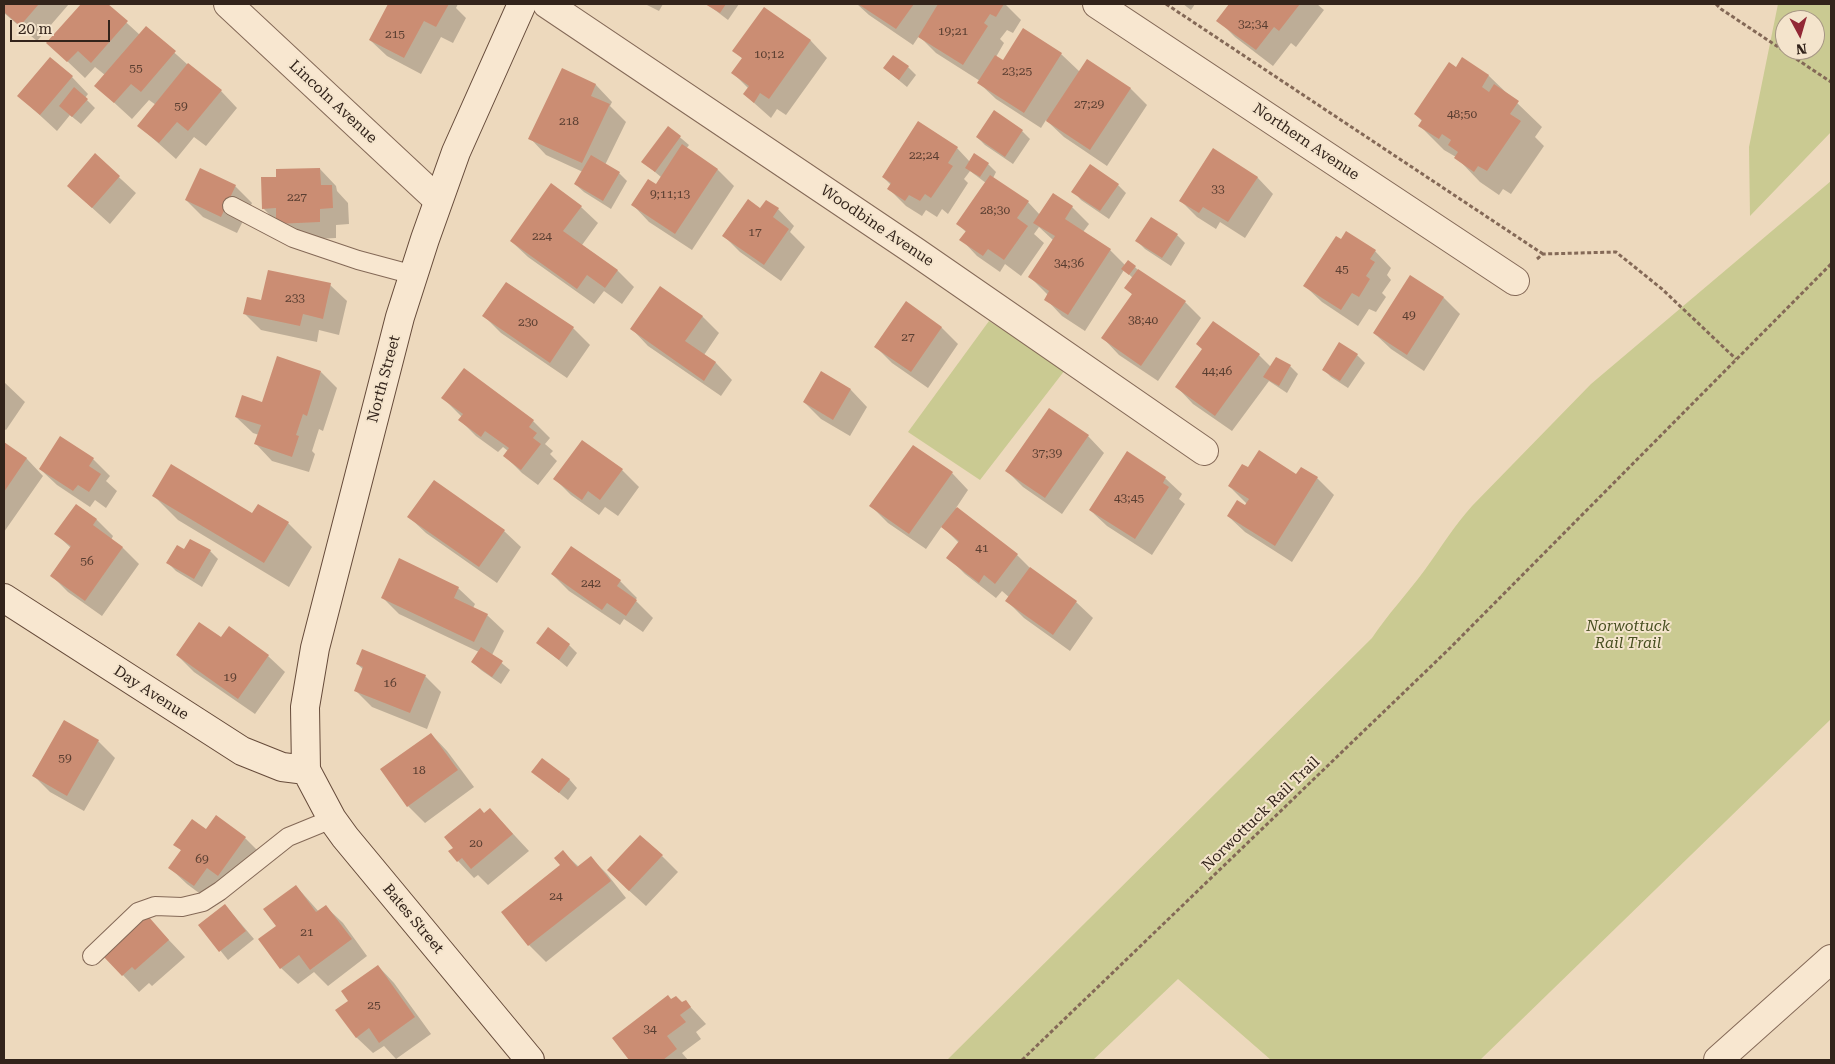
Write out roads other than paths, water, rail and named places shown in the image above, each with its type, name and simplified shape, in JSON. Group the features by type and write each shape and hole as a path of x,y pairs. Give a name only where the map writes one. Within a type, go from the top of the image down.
{"street":[{"name":"Lincoln Avenue","path":"228,4 438,200"},
{"name":"North Street","path":"306,770 305,707 315,648 400,317 438,200 456,152 522,4"},
{"name":"Woodbine Avenue","path":"547,4 916,252 1204,452"},
{"name":"Northern Avenue","path":"1097,4 1515,281"},
{"name":"Day Avenue","path":"4,598 242,751 282,766 306,770"},
{"name":"Bates Street","path":"306,770 332,819 345,837 530,1060"},
{"path":"1718,1060 1831,960"}],"lane":[{"path":"232,206 292,238 358,260 414,275"},
{"path":"92,956 138,912 155,906 182,907 203,902 220,891 288,837 332,819"}],"park label":[{"name":"Norwottuck Rail Trail","path":"1628,636"}]}
